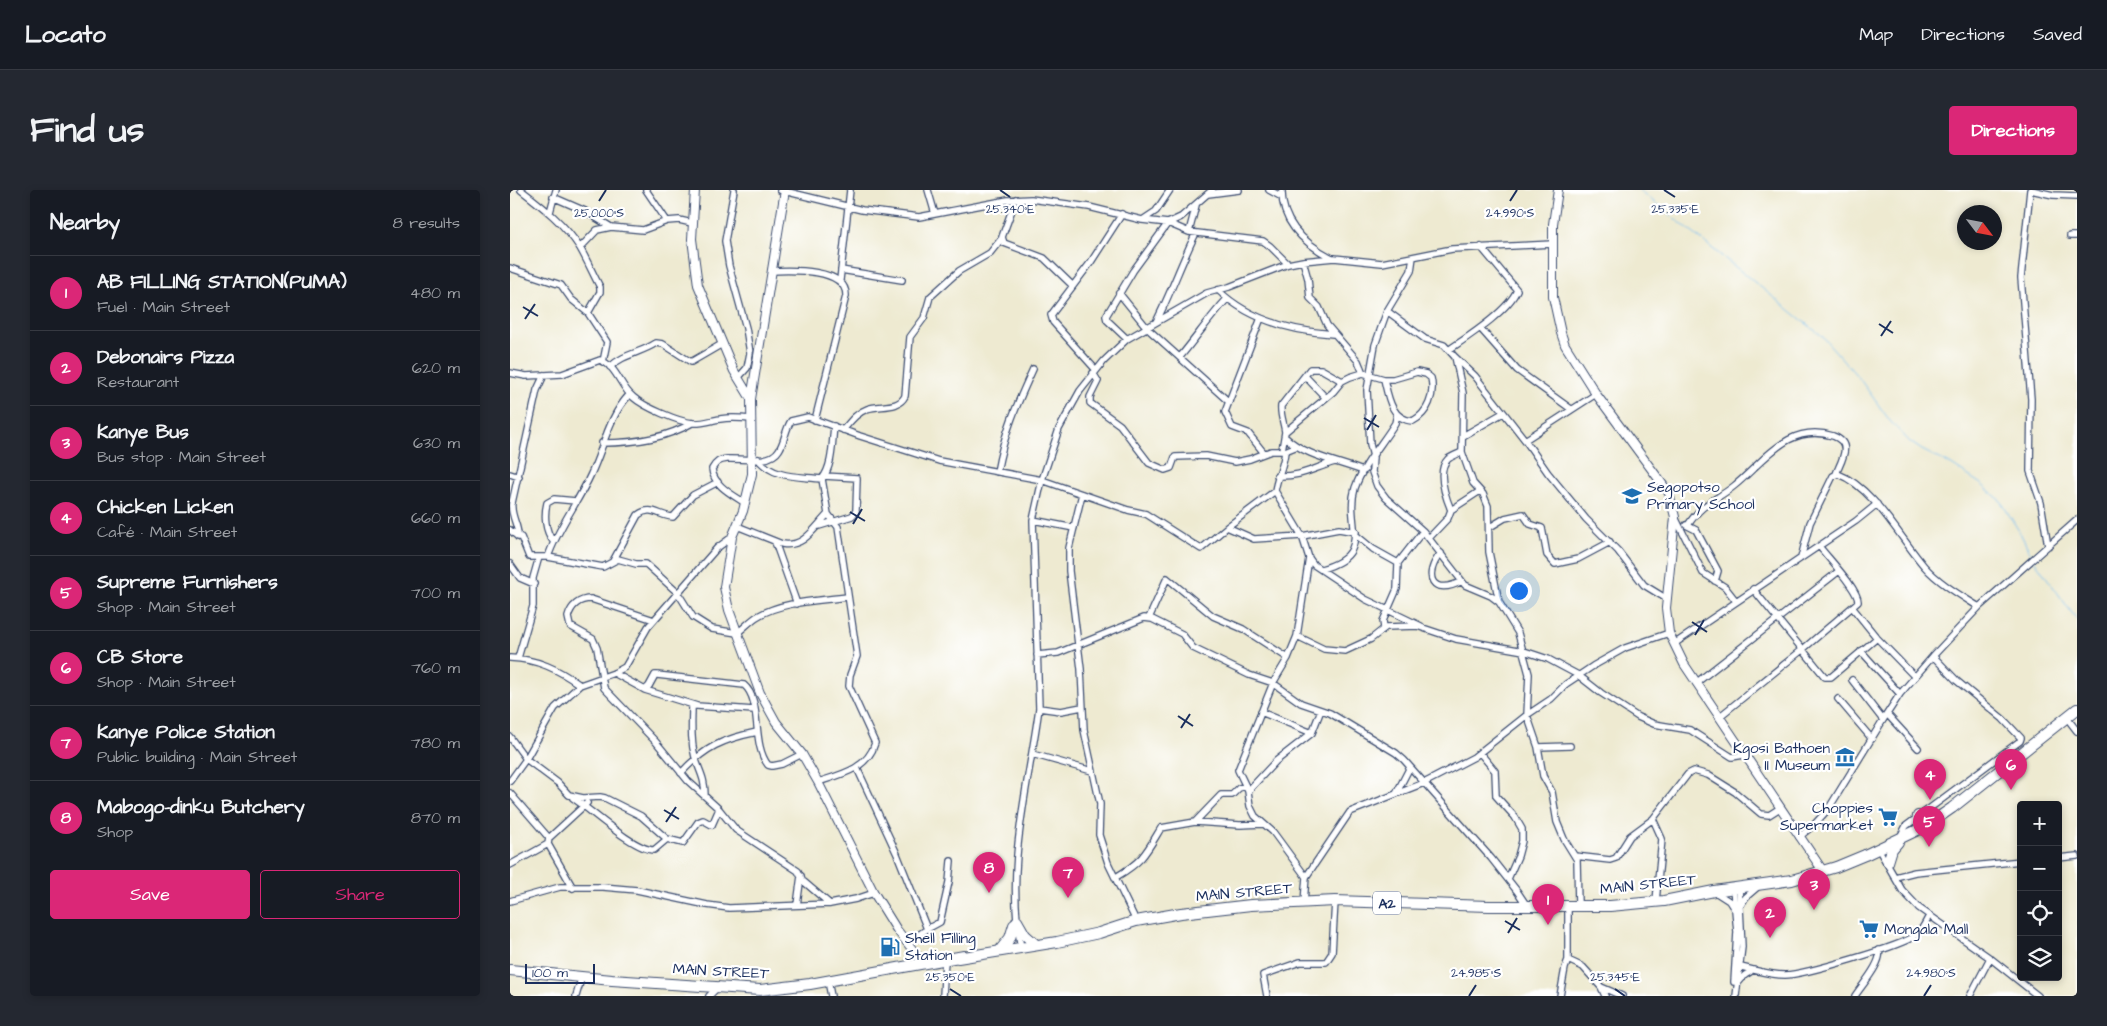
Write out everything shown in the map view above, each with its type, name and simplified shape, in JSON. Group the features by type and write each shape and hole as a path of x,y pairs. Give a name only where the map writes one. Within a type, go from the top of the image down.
{"highway":[{"name":"MAIN STREET","path":"958,958 1001,949 1070,940 1136,921 1181,913 1251,905 1335,901 1527,906 1610,906 1656,901 1792,880 1823,871 1865,855 1923,827 1952,808 2077,709"},
{"path":"1918,816 1918,823 1923,827"},
{"path":"1865,855 1873,855 1888,863 1894,847 1901,839"},
{"path":"1015,923 1034,943"},
{"path":"1001,949 1010,938 1015,923"},
{"name":"MAIN STREET","path":"511,971 762,993 1112,929"}],"street":[{"path":"521,190 550,212 580,248 600,287 600,292 588,313"},
{"path":"550,212 556,190"},
{"path":"646,190 667,221"},
{"path":"694,190 693,254 698,285 738,378 752,399"},
{"path":"734,190 725,240 750,353 747,368 738,378"},
{"path":"840,280 850,190"},
{"path":"928,190 935,214"},
{"path":"1142,220 1156,211 1170,190"},
{"path":"1127,339 1107,320 1106,316 1119,293 1168,222 1181,217 1210,192 1239,190"},
{"path":"1269,190 1282,193 1284,210 1302,238 1334,258"},
{"path":"1558,190 1554,207 1553,297 1557,320 1565,345 1596,394 1669,492 1677,521 1704,573 1715,582 1726,587 1736,601"},
{"path":"2048,546 2042,503 2030,471 2031,400 2021,271 2030,190 2077,196"},
{"path":"924,964 909,942 897,930 874,893 818,782 802,754 776,722 760,692 737,633 724,588 732,537 745,503 756,459 751,419 752,399 783,191 848,207 919,217 1016,199 1054,201 1122,214 1142,220 1168,222 1189,232 1263,241 1288,264"},
{"path":"553,197 585,211 610,228"},
{"path":"843,430 861,412 868,408 896,405 902,402 905,396 910,337 924,318 930,297 959,271 990,253 1002,238 1016,199"},
{"path":"1189,232 1196,205"},
{"path":"1122,214 1053,312 1051,318 1094,372 1098,381 1090,397 1090,403 1120,425 1143,457 1154,466 1168,470 1172,468 1176,457 1206,456 1235,462 1295,446"},
{"path":"580,248 598,230 610,228 643,230 667,221 679,220 692,223"},
{"path":"1155,324 1169,297 1179,266 1196,233"},
{"path":"2070,236 2077,236"},
{"path":"1002,238 1006,244 1044,258 1073,286"},
{"path":"1019,947 1015,923 1014,877 1021,810 1032,754 1038,708 1033,520 1042,480 1059,429 1080,391 1094,372 1127,339 1148,329 1207,292 1218,290 1288,264 1334,258 1370,264 1433,252 1481,247 1553,244"},
{"path":"1450,349 1480,328 1517,290 1481,247"},
{"path":"1413,257 1407,279 1387,311 1378,334 1369,376 1367,390 1370,444 1373,457 1372,468 1382,492 1423,531 1462,581 1468,587 1491,596 1499,602 1516,628 1529,674 1527,715 1538,747 1543,776 1552,792 1557,822 1578,864 1568,960 1560,996"},
{"path":"1303,261 1308,279 1310,298 1319,307 1327,325 1354,356 1363,373 1384,379 1398,378 1417,372 1426,374 1432,381 1429,404 1420,417 1410,421 1404,420 1397,414 1391,405 1384,379"},
{"path":"510,268 561,285 578,306 588,313 607,342 603,362"},
{"path":"771,271 790,270 832,276 840,280 846,288 846,296 815,420"},
{"path":"841,270 902,280"},
{"path":"1218,290 1227,299 1261,318 1295,330 1334,334"},
{"path":"1119,293 1148,329 1229,402"},
{"path":"1180,357 1227,299"},
{"path":"1387,311 1425,339 1444,344 1450,349 1455,357 1474,376 1586,518 1610,542 1644,585 1667,600"},
{"path":"1261,318 1226,412 1232,427 1248,433 1264,453"},
{"path":"1480,328 1517,370 1571,409"},
{"path":"610,367 625,356 646,349 656,343 663,344 691,362 722,344"},
{"path":"1455,357 1462,393 1462,452 1473,483 1485,497 1488,506 1490,527 1489,552 1499,602"},
{"path":"510,373 526,376 544,375 573,371 596,361 603,362 610,367 629,395 642,404 692,423"},
{"path":"1306,878 1284,845 1257,819 1253,812 1247,788 1238,770 1273,682 1288,658 1297,636 1309,558 1302,536 1275,491 1277,476 1284,461 1285,435 1284,421 1280,414 1281,406 1310,369 1316,368 1342,381"},
{"path":"997,472 1002,444 1010,419 1033,369"},
{"path":"1285,435 1333,392 1342,381 1363,373"},
{"path":"518,537 512,509 536,390 544,375"},
{"path":"1305,376 1325,398"},
{"path":"1525,440 1596,394"},
{"path":"548,557 553,541 590,476 612,418 629,395"},
{"path":"1463,436 1503,413"},
{"path":"1321,569 1337,565 1350,552 1356,534 1354,496 1363,471 1395,423 1397,414"},
{"path":"745,503 724,489 712,474 712,469 717,462 727,459 770,458 779,450 786,428 791,421 808,417 939,461 1042,480 1128,510 1149,515 1201,549 1275,491"},
{"path":"602,443 621,444 660,436 677,432 692,423 732,418 751,419"},
{"path":"818,782 857,768 874,748 875,743 849,686 850,675 857,656 847,597 845,563 838,527 828,514 823,478 829,462 834,426"},
{"path":"1688,525 1696,512 1708,501 1733,487 1777,446 1792,437 1808,432 1820,432 1840,438 1845,444 1846,450 1836,474 1833,476 1810,523 1801,558"},
{"path":"1285,435 1295,446 1335,462 1363,471 1372,468"},
{"path":"1452,510 1443,489 1443,471 1447,460 1462,452"},
{"path":"756,459 768,468 786,476 857,478 856,511 852,516 833,520 817,527"},
{"path":"1277,476 1291,477 1311,472 1335,462"},
{"path":"510,474 519,477"},
{"path":"1836,474 1851,480 1877,504 1925,567 1938,580 1979,607"},
{"path":"510,530 518,537 521,537 528,556 548,557 602,567 608,566 613,561 633,522 643,511 654,510 673,517 693,495 718,482"},
{"path":"1429,538 1448,518 1452,510 1480,490"},
{"path":"1082,494 1069,548 1069,571 1082,669 1082,707 1086,739 1100,804 1099,835 1108,863 1136,921"},
{"path":"553,541 549,536 546,526 547,503 554,499 576,501"},
{"path":"1674,644 1856,521 1877,504"},
{"path":"737,526 782,544 795,545 805,539 828,514"},
{"path":"1490,527 1506,518 1523,514 1530,524 1542,528 1547,555 1555,564 1578,559 1610,542"},
{"path":"1033,520 1074,528"},
{"path":"1799,837 1814,825 1829,808 1900,694 1979,607 2077,520"},
{"path":"1677,521 1696,530 1718,571 1715,582"},
{"path":"1677,521 1667,600 1669,632 1674,644 1696,683 1823,871"},
{"path":"1227,527 1252,539 1302,536 1339,529 1356,534 1373,550 1398,563"},
{"path":"1384,628 1383,621 1397,589 1398,563 1423,531"},
{"path":"510,781 526,759 550,715 580,685 625,667 648,627 718,548 732,537"},
{"path":"776,542 797,604"},
{"path":"1719,717 1858,602 1858,597 1818,546"},
{"path":"1441,554 1434,564 1431,578 1433,583 1441,588 1447,588 1462,581"},
{"path":"518,658 533,606 533,578 539,557"},
{"path":"1309,558 1321,569 1365,599 1427,628 1456,639 1524,651 1548,659 1578,675 1601,693 1647,721 1654,724 1690,730 1732,757 1744,755"},
{"path":"613,561 620,560 648,565 678,593 690,613 700,622 712,629 737,633 757,616 797,604 847,597"},
{"path":"510,564 520,578 534,584"},
{"path":"1696,683 1839,571"},
{"path":"1150,618 1168,578 1213,616 1243,629 1288,658"},
{"path":"1753,589 1823,676 1830,678 1877,638"},
{"path":"654,620 591,599 574,604 568,617 570,626 593,639 597,648 604,688 656,742 681,773 719,809 736,830 798,871 803,881 830,904"},
{"path":"1852,607 1877,638 1915,677"},
{"path":"1038,655 1058,653 1136,621 1150,618 1182,634 1193,648 1249,675 1273,682 1301,703 1321,710 1396,753 1508,879 1527,906"},
{"path":"1297,636 1324,650 1345,651 1371,639 1384,628 1397,626 1427,628"},
{"path":"1304,902 1306,878 1350,812 1424,783 1480,753 1527,715 1551,699 1578,675 1625,648 1669,632"},
{"path":"1862,651 1900,694"},
{"path":"1901,839 1906,826 1918,816 2020,741 2020,738 2003,719 1963,686 1934,656"},
{"path":"510,658 547,665 580,685"},
{"path":"614,673 645,690 692,705 754,710"},
{"path":"645,690 654,676 657,675 744,685 749,690 757,732 768,765 782,764 802,754"},
{"path":"1852,680 1885,717 1918,748"},
{"path":"1838,699 1872,739"},
{"path":"692,705 692,735 695,758 703,775 705,796"},
{"path":"1038,708 1061,711 1082,707"},
{"path":"1195,822 1221,795 1232,795 1239,788 1247,788 1276,761 1312,733 1321,710"},
{"path":"1261,712 1312,733"},
{"path":"2066,718 2077,731"},
{"path":"681,773 695,758 717,743 757,732"},
{"path":"510,738 526,759 616,831 648,850 654,850 667,839"},
{"path":"1538,747 1570,746"},
{"path":"1480,753 1495,771 1496,796 1515,817 1522,829 1522,841 1518,856 1508,879"},
{"path":"1032,754 1092,771"},
{"path":"1396,794 1410,767"},
{"path":"857,768 898,854 926,929"},
{"path":"1575,856 1614,860 1630,836 1653,819 1688,774 1694,771 1708,775 1735,792 1761,814 1769,815 1780,808"},
{"path":"510,792 549,841 573,888"},
{"path":"569,795 583,798 600,797 641,816 667,839 683,843 698,822 703,820 712,825 719,809"},
{"path":"510,865 549,841 584,805 600,797"},
{"path":"1653,819 1662,838 1656,901"},
{"path":"1116,877 1145,856 1161,828 1195,822 1240,825 1263,824"},
{"path":"1881,848 1895,877 1909,898 1929,916 1990,958 2038,996"},
{"path":"2062,858 2077,856"},
{"path":"909,942 926,929 940,922 949,882 951,861"},
{"path":"1895,877 1915,872 2017,862"},
{"path":"798,905 801,876"},
{"path":"1737,988 1738,908 1746,897 1760,885"},
{"path":"510,901 560,887 603,887 637,890 707,906 729,908 830,904 874,893"},
{"path":"1734,996 1742,951 1742,929 1736,888"},
{"path":"1714,891 1738,908"},
{"path":"1267,996 1263,975 1300,962 1326,962 1329,960 1332,953 1335,901"},
{"path":"1738,969 1782,975 1796,974 1879,950 1917,935 1929,916"},
{"path":"1855,996 1877,963 1880,954 1879,950"},
{"path":"1742,951 1751,971"},
{"path":"1970,996 1990,958"},
{"path":"943,996 945,960"},
{"path":"1568,960 1583,967 1601,987 1605,996"},
{"path":"1734,996 1741,978 1751,971"},
{"path":"576,996 582,976"},
{"path":"828,981 830,996"},
{"path":"1562,987 1566,996"},
{"path":"1601,987 1622,996"},
{"path":"709,996 717,988"}],"waterway":[{"path":"1639,190 1822,336 1859,378 1890,421 1910,442 1950,464 1981,484 2000,500 2032,556"},
{"path":"2034,560 2077,620"}],"place":[{"name":"Segopotso Primary School","path":"1632,496"},
{"name":"Kgosi Bathoen II Museum","path":"1845,757"},
{"name":"CB Store","path":"2011,790"},
{"name":"Chicken Licken","path":"1930,800"},
{"name":"Choppies Supermarket","path":"1888,817"},
{"name":"Supreme Furnishers","path":"1929,847"},
{"name":"Mabogo-dinku Butchery","path":"989,893"},
{"name":"Kanye Police Station","path":"1068,898"},
{"name":"Kanye Bus","path":"1814,910"},
{"name":"AB FILLING STATION(PUMA)","path":"1548,925"},
{"name":"Mongala Mall","path":"1869,929"},
{"name":"Debonairs Pizza","path":"1770,938"},
{"name":"Shell Filling Station","path":"890,947"}]}
